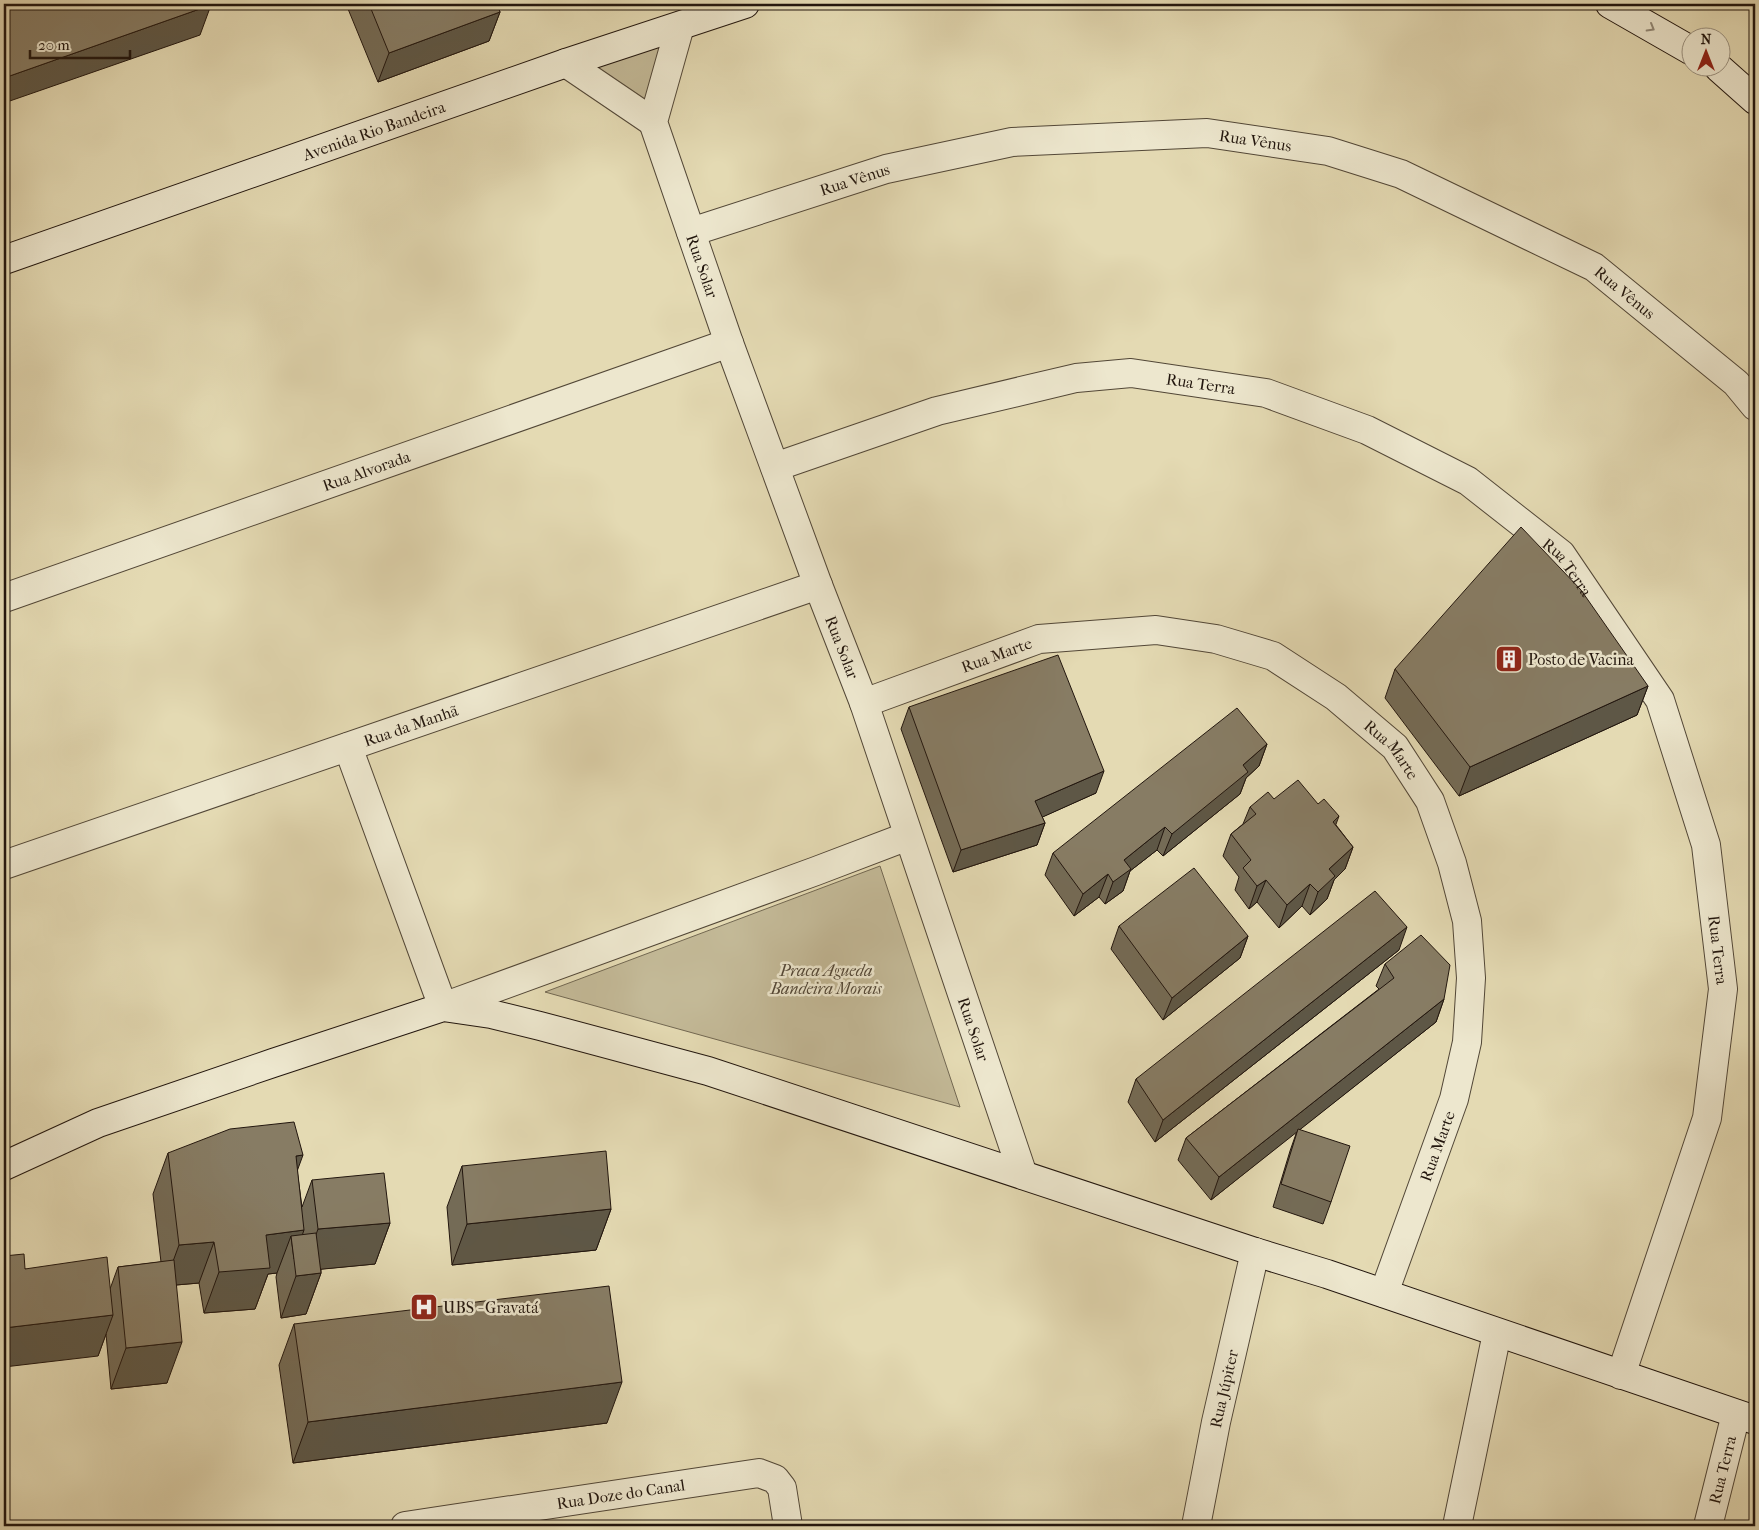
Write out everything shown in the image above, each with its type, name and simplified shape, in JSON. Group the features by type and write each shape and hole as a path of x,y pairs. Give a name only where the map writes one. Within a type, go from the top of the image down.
{"street":[{"name":"Avenida Rio Bandeira","path":"4,260 566,63 745,4"},
{"path":"1610,4 1682,45"},
{"path":"566,63 653,122 680,26"},
{"path":"1730,78 1755,100"},
{"name":"Rua Solar","path":"653,122 774,467 864,703 1023,1175"},
{"name":"Rua Vênus","path":"691,232 886,169 1012,142 1207,133 1328,151 1401,174 1594,267 1736,383 1755,406"},
{"name":"Rua Alvorada","path":"4,598 730,343"},
{"name":"Rua Terra","path":"774,467 937,411 1076,378 1131,373 1266,393 1367,430 1468,480 1561,554 1660,700 1706,844 1723,989 1707,1118 1621,1375"},
{"name":"Rua da Manhã","path":"4,865 818,584"},
{"name":"Rua Marte","path":"864,703 1039,639 1156,630 1216,639 1273,656 1336,697 1395,747 1430,801 1452,863 1466,921 1471,978 1466,1042 1454,1099 1384,1293"},
{"path":"348,747 443,1007"},
{"path":"4,1166 98,1123 273,1062 443,1007 908,836"},
{"path":"443,1007 491,1014 708,1071 1384,1293 1746,1417"},
{"name":"Rua Júpiter","path":"1196,1526 1216,1422 1255,1252"},
{"path":"1457,1526 1498,1333"},
{"name":"Rua Terra","path":"1708,1526 1746,1417"},
{"name":"Rua Doze do Canal","path":"405,1526 759,1473 774,1478 782,1488 788,1526"}],"green space":[{"path":"669,39 647,110 584,68"},
{"name":"Praca Agueda Bandeira Morais","path":"880,866 960,1107 545,992"}],"building":[{"path":"4,4 210,4 211,5 4,78"},
{"path":"369,4 497,4 500,12 389,53"},
{"name":"Posto de Vacina","path":"1521,527 1581,590 1648,686 1470,767 1395,669"},
{"path":"1058,655 1104,771 1035,801 1045,823 961,850 909,707"},
{"path":"1237,708 1267,744 1243,765 1248,772 1172,834 1165,827 1124,860 1131,869 1113,882 1108,874 1083,894 1053,853"},
{"path":"1298,780 1318,804 1324,799 1339,816 1333,822 1353,847 1329,869 1335,876 1318,892 1310,884 1287,905 1266,880 1257,886 1243,868 1251,860 1231,834 1256,814 1250,807 1268,792 1274,799"},
{"path":"1194,868 1248,936 1172,998 1119,926"},
{"path":"1375,891 1407,927 1163,1120 1136,1079"},
{"path":"1421,935 1450,965 1444,999 1219,1177 1186,1138 1394,978 1385,964"},
{"path":"294,1122 303,1155 296,1156 304,1230 266,1235 270,1268 219,1272 214,1242 179,1245 168,1153 230,1129"},
{"path":"1298,1129 1350,1146 1331,1202 1281,1184"},
{"path":"606,1151 611,1209 467,1224 462,1166"},
{"path":"384,1173 390,1223 318,1229 312,1180"},
{"path":"316,1233 321,1273 296,1276 291,1236"},
{"path":"24,1254 25,1269 107,1257 113,1315 4,1328 4,1256"},
{"path":"174,1260 182,1342 126,1348 118,1267"},
{"path":"609,1286 622,1382 308,1422 294,1324"}],"place":[{"name":"Posto de Vacina","path":"1509,659"},
{"name":"UBS - Gravatá","path":"424,1307"}]}
